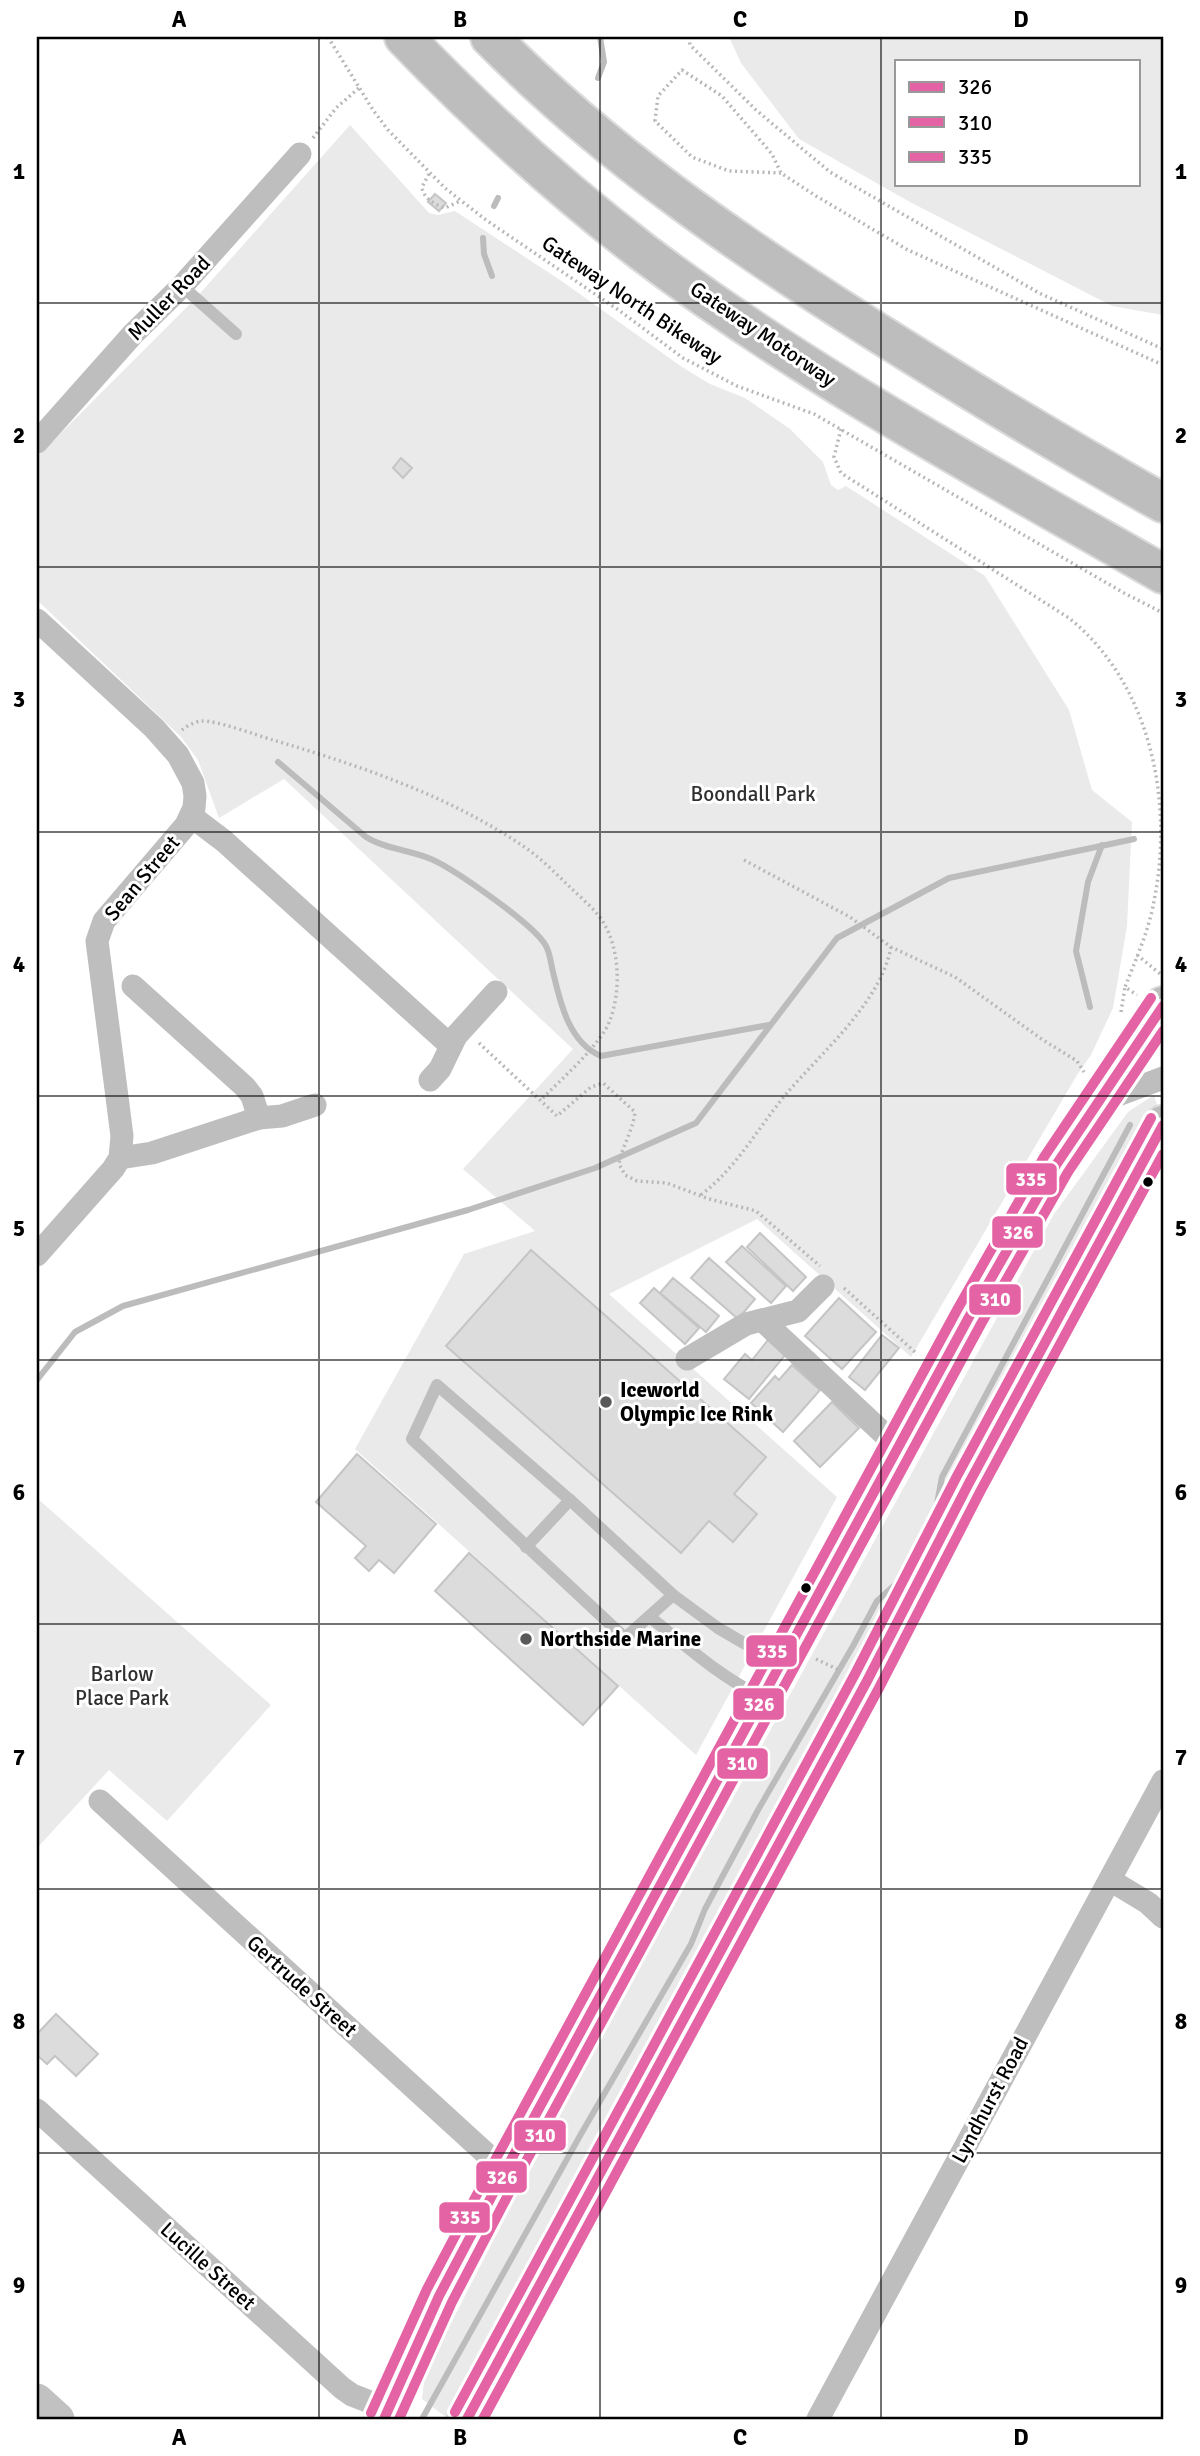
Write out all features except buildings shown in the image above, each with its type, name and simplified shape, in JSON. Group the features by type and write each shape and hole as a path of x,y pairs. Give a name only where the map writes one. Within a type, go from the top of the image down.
{"highway":[{"name":"Gateway Motorway","path":"404,37 464,99 566,191 646,254 756,332 843,388 1163,574"},
{"path":"490,37 606,144 693,212 978,396 1163,503"},
{"path":"386,2414 439,2296 505,2171 1026,1216 1091,1089 1159,1006"},
{"path":"467,2419 860,1693 969,1483 1163,1125"}],"main road":[{"path":"37,2400 58,2419"}],"street":[{"name":"Muller Road","path":"37,442 300,154"},
{"name":"Sean Street","path":"37,620 168,743 178,755 192,783 195,796 191,816 179,834 104,921 97,942 122,1136 120,1158"},
{"path":"191,816 457,1037"},
{"path":"133,986 245,1087 252,1096 259,1118"},
{"path":"430,1080 440,1069 457,1037 496,992"},
{"path":"1091,1089 1163,1078"},
{"path":"37,1255 104,1180 120,1158 152,1153 259,1118 282,1116 315,1105"},
{"path":"687,1359 746,1324 798,1311 830,1281"},
{"path":"762,1320 898,1447"},
{"name":"Lyndhurst Road","path":"818,2419 1163,1781"},
{"name":"Gertrude Street","path":"100,1801 505,2171"},
{"path":"1110,1880 1148,1903 1163,1917"},
{"name":"Lucille Street","path":"37,2110 342,2388 386,2414"}],"lane":[{"path":"182,286 236,334"},
{"path":"650,1617 740,1686 772,1681 749,1648 673,1595 570,1500 437,1385 412,1439 625,1638 673,1595"},
{"path":"526,1547 570,1500"}],"path":[{"name":"Gateway North Bikeway","path":"328,37 388,130 429,174 460,201 620,310 692,364 737,386 794,406 841,429 1163,613"},
{"path":"689,37 690,45 755,110 830,172 1039,293 1163,349"},
{"path":"781,173 772,154 722,96 682,70 658,96 655,121 692,157 729,171 781,173 908,250 1163,365"},
{"path":"300,154 336,108 359,88"},
{"path":"429,174 422,187 424,195 436,205 445,208 460,201"},
{"path":"841,429 834,457 841,473 1069,618 1095,641 1129,690 1148,740 1159,802 1160,867 1150,922 1125,987 1159,1006"},
{"path":"168,743 187,726 201,721 238,729 362,768 434,797 493,827 529,850 592,909 603,921 609,935 617,977 616,999 610,1021 601,1037 541,1100"},
{"path":"744,860 850,917 891,947 955,977 1077,1061 1091,1089"},
{"path":"700,1196 735,1164 786,1095 867,1000 888,963 891,947"},
{"path":"1137,955 1159,1006"},
{"path":"457,1037 541,1100 557,1116 592,1087 603,1083 635,1112 634,1123 619,1164 625,1175 637,1181 667,1183 700,1196 756,1211 830,1281 918,1355"}],"green space":[{"path":"729,37 1163,37 1163,315 1112,306 910,202 799,139 741,63"},
{"name":"Boondall Park","path":"350,125 429,213 438,215 455,211 563,282 682,367 710,384 745,398 790,429 823,462 831,485 838,490 846,486 985,576 1069,710 1092,790 1132,822 1127,926 1113,1008 1091,1055 911,1357 757,1219 609,1294 837,1497 696,1755 355,1449 464,1254 535,1231 463,1169 573,1049 284,779 219,818 198,760 181,737 37,600 37,457 195,299"},
{"path":"1154,1095 1157,1105 1153,1129 470,2402 447,2418 422,2399 425,2374 537,2155 1054,1214 1128,1112"},
{"name":"Barlow Place Park","path":"37,1498 271,1705 167,1821 109,1770 37,1848"}],"waterway":[{"path":"598,78 604,62 600,37"},
{"path":"494,206 498,198"},
{"path":"483,238 484,254 492,276"},
{"path":"278,762 366,837 442,865 475,885 527,925 547,949 563,1008 574,1032 581,1042 601,1056 769,1025"},
{"path":"37,1380 75,1332 123,1306 468,1210 595,1168 696,1123 837,938 949,878 1134,839"},
{"path":"1090,1007 1076,951 1088,882 1102,845"},
{"path":"936,1509 942,1477 1130,1125"},
{"path":"422,2419 691,1944 705,1909 758,1810 877,1601 897,1583"}],"transit line":[{"name":"335","path":"371,2413 427,2289 493,2164 957,1310 1044,1157 1151,998"},
{"name":"326","path":"384,2419 439,2296 505,2171 969,1317 1056,1165 1163,1006"},
{"name":"310","path":"399,2419 452,2302 517,2178 981,1324 1068,1172 1163,1031"},
{"name":"335","path":"455,2412 855,1674 957,1476 1151,1118"},
{"name":"326","path":"467,2419 867,1681 969,1483 1163,1125"},
{"name":"310","path":"483,2419 879,1688 981,1490 1163,1154"}],"place":[{"name":"Iceworld Olympic Ice Rink","path":"606,1402"},
{"name":"Northside Marine","path":"526,1639"}]}
